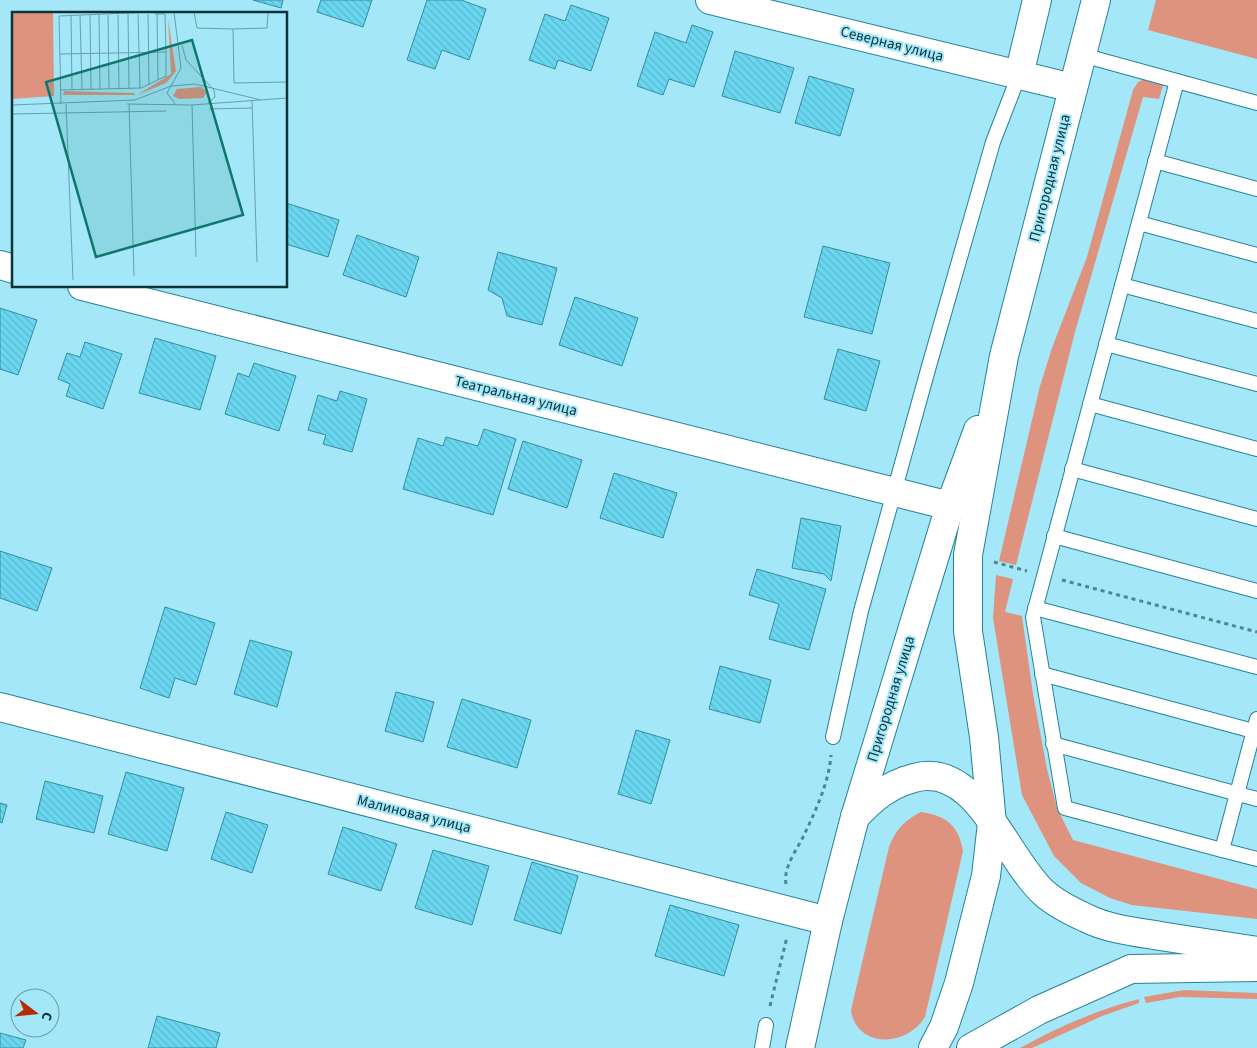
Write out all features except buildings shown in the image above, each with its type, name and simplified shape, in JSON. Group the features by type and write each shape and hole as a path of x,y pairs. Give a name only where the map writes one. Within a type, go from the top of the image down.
{"street":[{"name":"Северная улица","path":"710,0 1073,88"},
{"path":"1019,75 1037,0"},
{"name":"Пригородная улица","path":"933,1048 944,1027 959,983 986,876 992,823 984,737 968,631 968,555 1004,356 1096,0"},
{"name":"Театральная улица","path":"90,288 950,506"},
{"name":"Пригородная улица","path":"805,1041 828,921 855,818 950,506 1004,356"},
{"name":"Малиновая улица","path":"0,707 828,921"},
{"path":"855,818 875,796 904,780 927,774 952,780 974,798 1017,862 1044,893 1087,919 1131,931 1257,951"},
{"path":"971,1048 1039,1010 1131,969 1257,967"}],"lane":[{"path":"1082,56 1257,103"},
{"path":"833,737 861,611 896,492 929,366 993,142 1019,75"},
{"path":"1176,81 1032,617 1065,808 1257,859"},
{"path":"1155,161 1257,189"},
{"path":"1138,223 1257,255"},
{"path":"1122,285 1257,321"},
{"path":"1106,344 1257,384"},
{"path":"1090,404 1257,449"},
{"path":"1072,469 1257,519"},
{"path":"1054,536 1257,591"},
{"path":"1035,608 1257,668"},
{"path":"1042,674 1256,728 1222,850"},
{"path":"1053,744 1257,799"},
{"path":"762,1048 766,1025"}],"path":[{"path":"968,555 1257,632"},
{"path":"766,1025 789,931 790,911 784,874 805,834 830,771 833,737"}],"shaded area":[{"path":"1156,0 1257,0 1257,59 1148,30"},
{"path":"1147,78 1164,82 1159,99 1143,97 1075,332 1016,565 999,561 1040,386 1052,348 1087,257 1133,90 1138,82"},
{"path":"996,575 1013,579 1005,612 1022,616 1033,694 1047,769 1057,808 1073,840 1257,889 1257,919 1132,905 1110,898 1081,883 1054,856 1022,795 993,618"},
{"path":"921,812 938,816 950,823 958,834 963,851 925,1017 917,1027 906,1034 895,1038 883,1039 872,1037 862,1031 855,1022 851,1010 889,847 901,826"},
{"path":"1184,990 1257,993 1257,999 1180,997 1146,1003 1144,997"},
{"path":"1139,999 1139,1003 1102,1016 1032,1048 1020,1048 1078,1020 1108,1008"}]}
